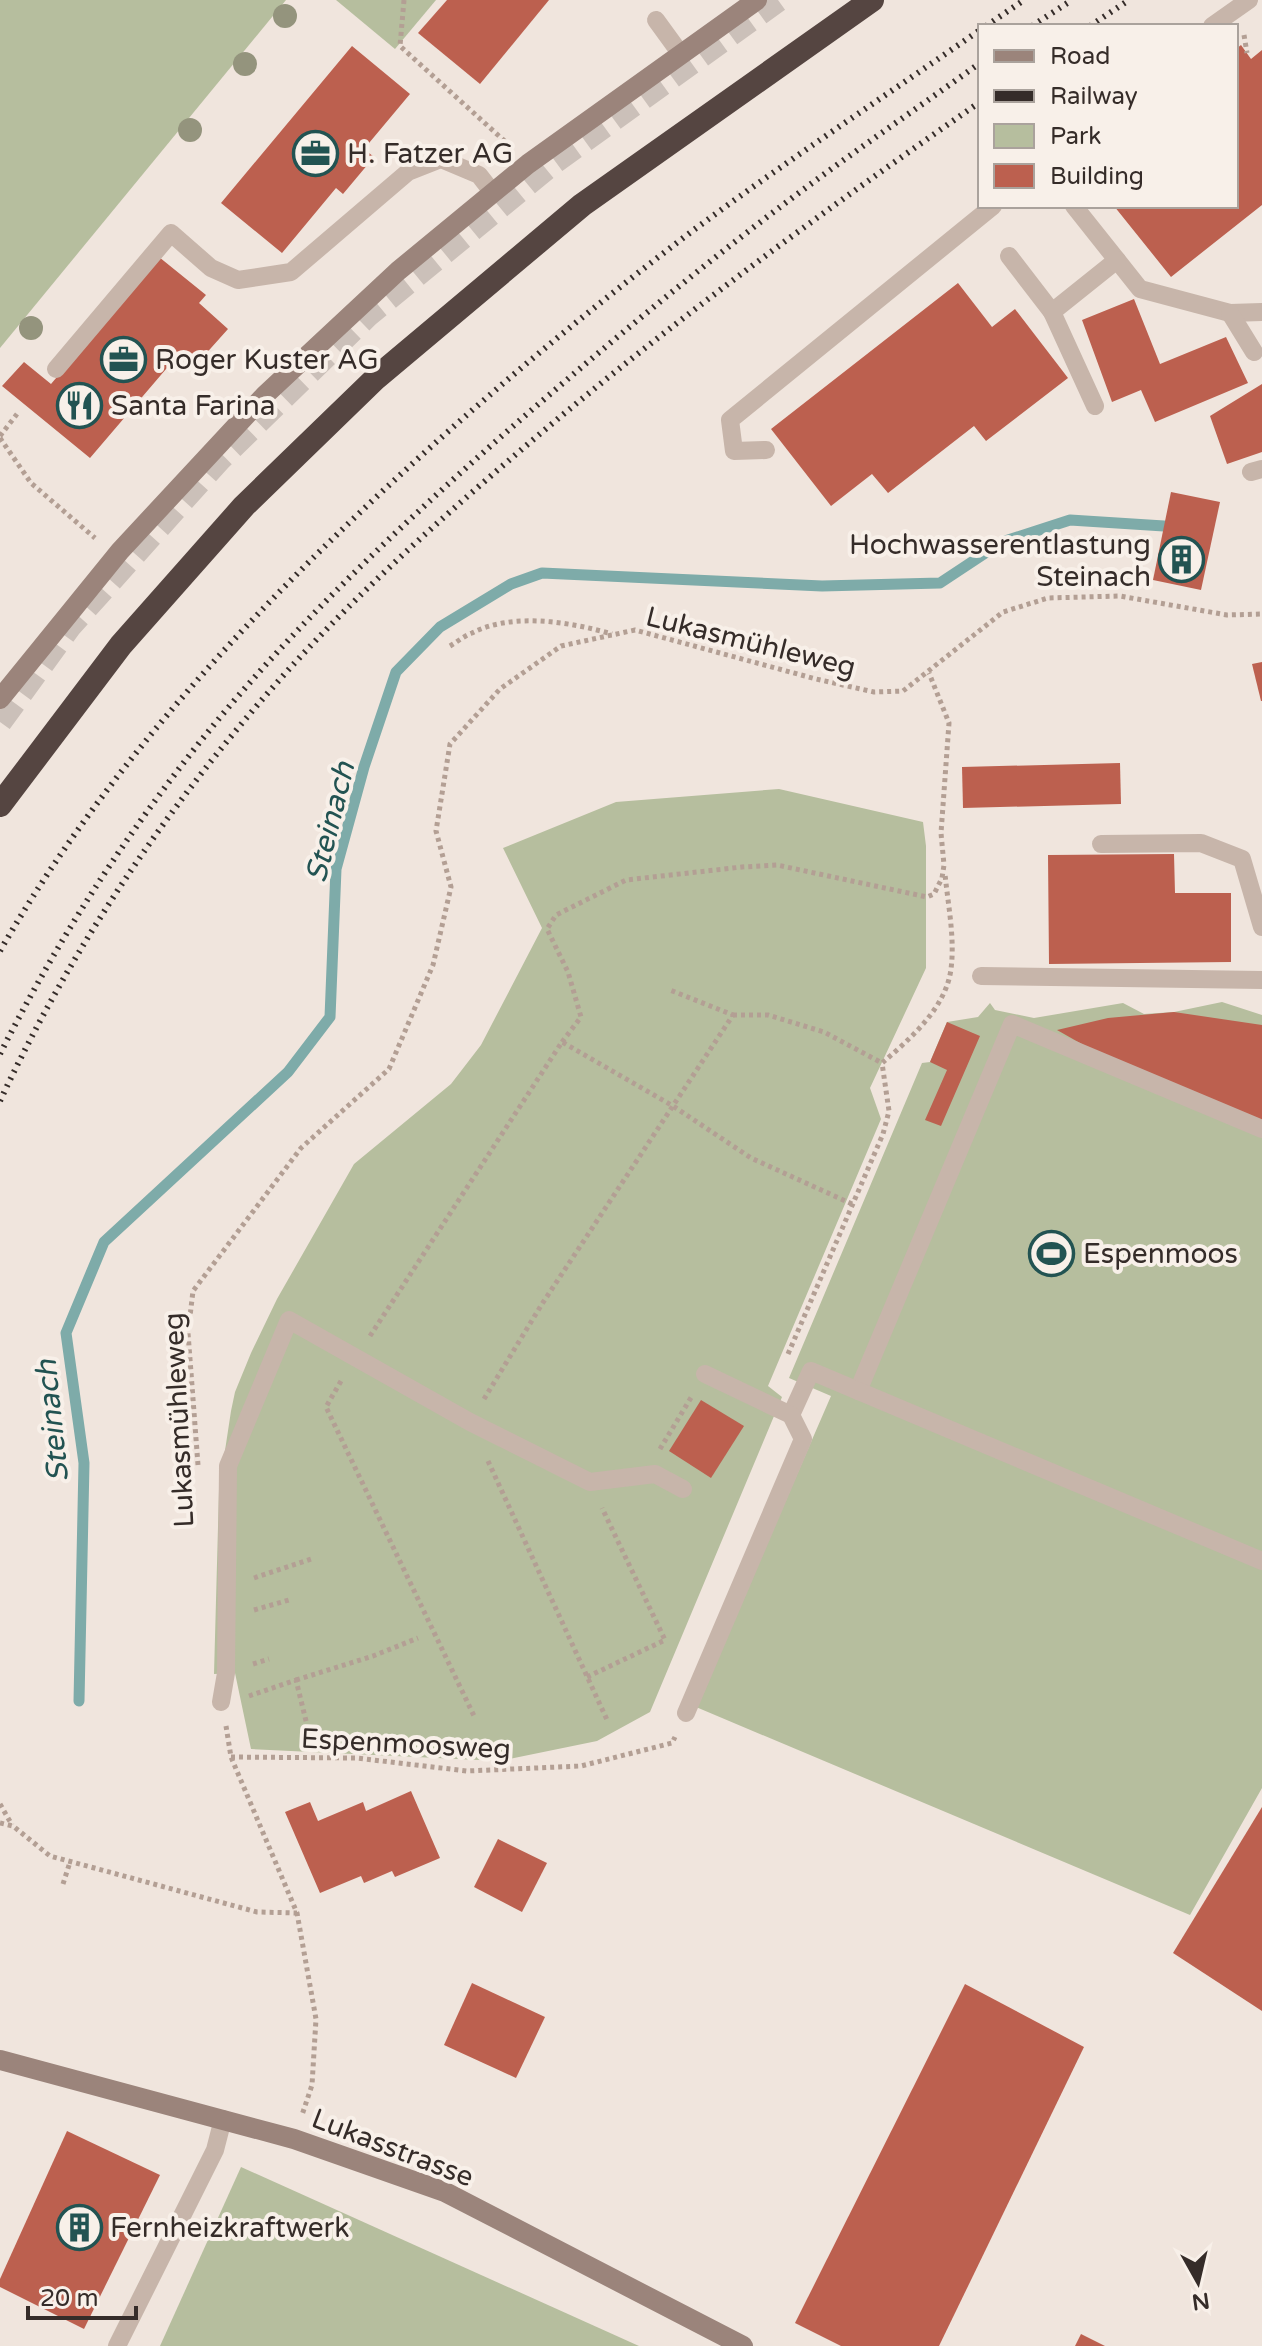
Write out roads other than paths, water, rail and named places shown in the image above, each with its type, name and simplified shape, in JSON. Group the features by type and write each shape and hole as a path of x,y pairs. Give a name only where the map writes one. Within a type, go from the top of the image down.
{"highway":[{"path":"0,805 121,645 244,506 376,378 582,205 872,0"}],"street":[{"path":"0,699 120,551 265,395 398,271 528,164 757,0"},
{"name":"Lukasstrasse","path":"0,2060 294,2139 445,2192 743,2346"}],"lane":[{"path":"1215,24 1249,0"},
{"path":"656,20 680,53"},
{"path":"56,369 171,233 211,268 238,280 291,272 408,172 441,159 479,175 493,193"},
{"path":"766,450 734,451 730,420 991,208"},
{"path":"1076,208 1140,289 1230,313 1262,312"},
{"path":"1009,256 1052,312 1095,406"},
{"path":"1052,312 1117,260"},
{"path":"1230,313 1254,352"},
{"path":"1101,844 1201,843 1242,859 1262,927"},
{"path":"981,976 1262,980"},
{"path":"858,1391 1012,1024 1262,1129"},
{"path":"221,1702 226,1673 228,1466 289,1320 470,1422 590,1482 655,1474 683,1489"},
{"path":"791,1415 811,1371 1262,1561"},
{"path":"686,1713 803,1439 791,1415 705,1374"},
{"path":"117,2346 215,2150 223,2119"}],"waterway":[{"name":"Steinach","path":"79,1701 84,1463 66,1333 104,1242 288,1072 330,1017 336,869 364,767 396,672 440,627 511,584 542,573 822,586 940,583 1002,542 1070,520 1164,526"}],"tunnel":[{"path":"0,722 70,626 219,460 368,315 553,163 778,0"}],"railway":[{"path":"989,24 1024,0"},
{"path":"1035,24 1072,0"},
{"path":"1093,24 1129,0"},
{"path":"0,951 82,824 176,705 278,593 387,487 576,322 695,229 978,31"},
{"path":"0,1054 38,982 124,844 208,732 325,602 452,481 643,316 796,195 978,64"},
{"path":"0,1101 62,981 134,866 214,757 328,628 464,499 632,358 804,227 978,103"}],"place":[{"name":"H. Fatzer AG","path":"316,153"},
{"name":"Roger Kuster AG","path":"124,359"},
{"name":"Santa Farina","path":"80,405"},
{"name":"Hochwasserentlastung Steinach","path":"1182,560"},
{"name":"Espenmoos","path":"1052,1253"},
{"name":"Fernheizkraftwerk","path":"79,2227"}]}
